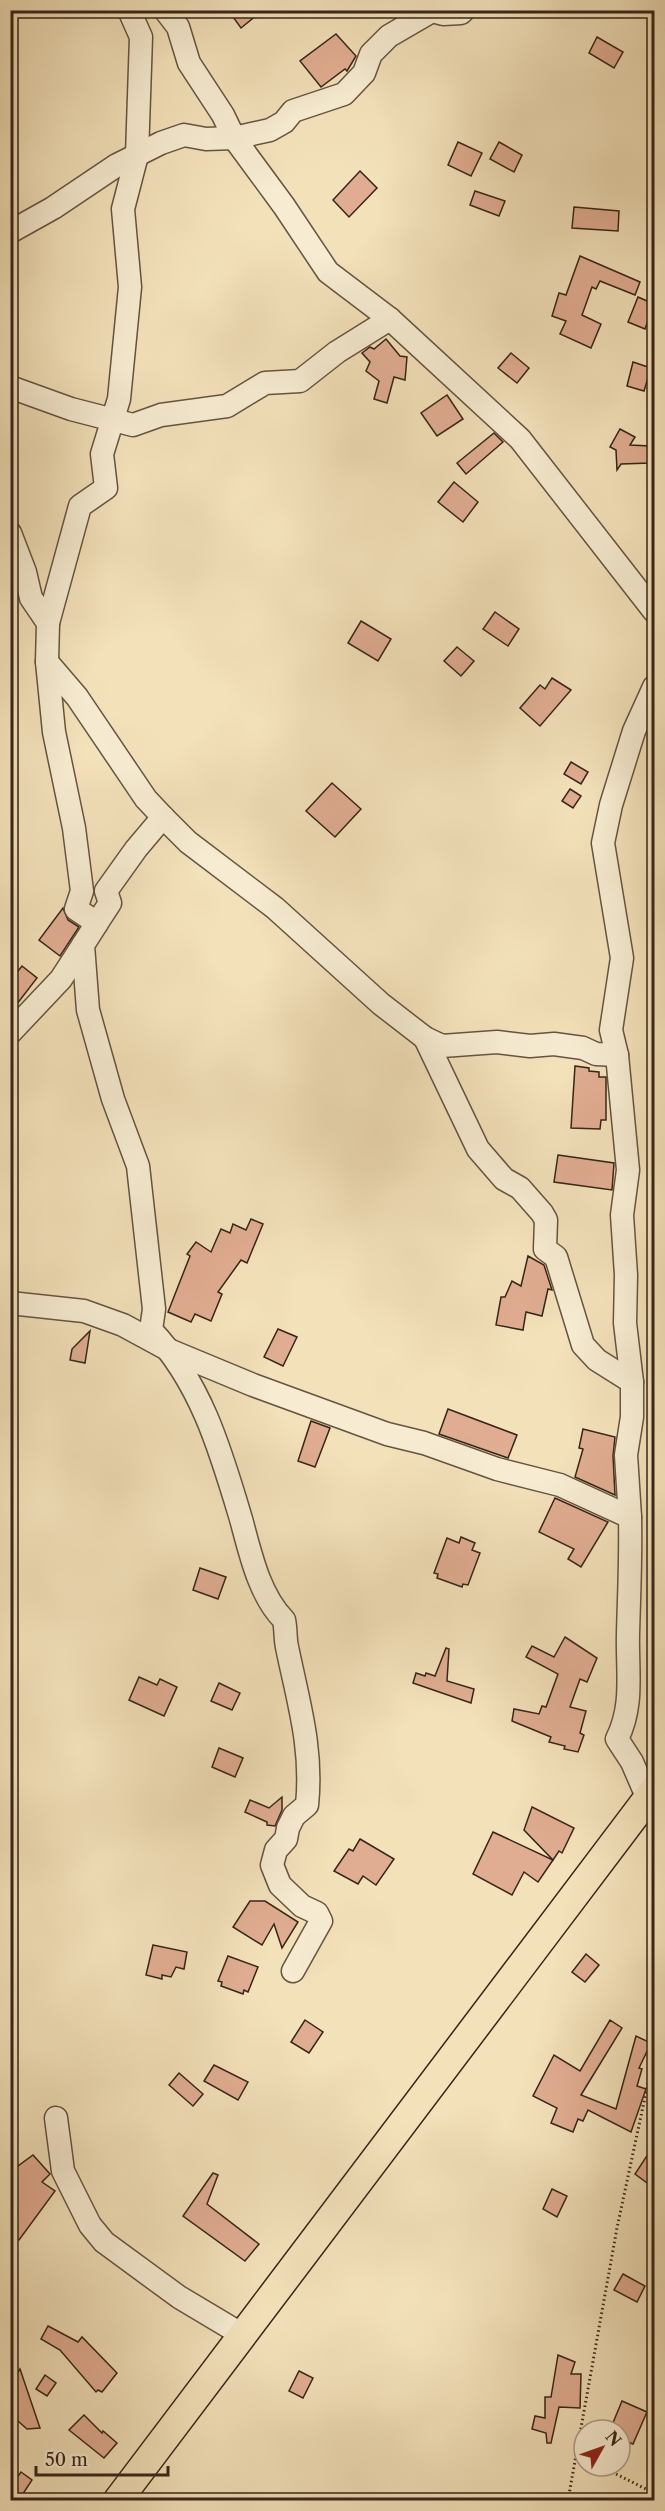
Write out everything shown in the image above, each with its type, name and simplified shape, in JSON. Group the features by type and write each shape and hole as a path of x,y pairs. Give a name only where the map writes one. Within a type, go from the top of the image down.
{"main road":[{"path":"118,2500 241,2334 651,1795"}],"street":[{"path":"97,924 76,909 82,891 74,828 54,732 47,662 48,623 80,506 106,488 102,454 119,399 130,287 123,209 137,155 141,37 129,10"},
{"path":"165,10 178,27 189,63 223,115 234,138 284,206 328,272 390,319 520,439 654,611"},
{"path":"10,232 137,155 184,135 206,139 234,138 270,130 284,122 292,111 344,94 364,73 371,54 401,26 432,11 442,14 461,14 464,10"},
{"path":"10,387 112,421 133,425 161,415 207,411 227,406 265,383 300,381 337,352 390,319"},
{"path":"10,533 22,563 31,598 48,623"},
{"path":"47,662 77,697 146,799 163,818 188,842 275,908 381,1004 425,1038 442,1046 497,1042 530,1046 554,1044 583,1048 596,1054 617,1055"},
{"path":"651,1795 617,1739 625,1724 630,1697 628,1674 632,1575 626,1455 632,1417 632,1382 625,1323 626,1275 622,1215 628,1170 617,1055 611,1030 622,958 603,843 611,805 634,730 654,687"},
{"path":"10,1033 61,979 110,903 106,891 135,849 163,818"},
{"path":"83,945 91,1025 113,1099 138,1166 154,1310 151,1330 171,1351 192,1385 207,1417 249,1548 271,1607 284,1620 286,1644 303,1712 310,1777 308,1804 294,1816 286,1839 276,1850 272,1865 280,1885 302,1906 317,1913 321,1921 293,1971"},
{"path":"425,1038 478,1149 504,1179 520,1188 546,1220 545,1249 556,1257 583,1346 597,1360 632,1382"},
{"path":"10,1304 84,1311 123,1325 171,1351 253,1385 387,1434 424,1443 497,1469 560,1485 630,1517"},
{"path":"56,2118 63,2171 90,2225 104,2242 179,2297 241,2334"}],"path":[{"path":"582,2418 617,2228 654,2055"},
{"path":"568,2500 572,2474"},
{"path":"624,2478 654,2493"}],"building":[{"path":"228,10 263,10 241,28"},
{"path":"336,34 356,56 347,71 345,69 321,87 300,61"},
{"path":"597,37 623,52 614,68 589,53"},
{"path":"458,142 482,153 471,176 448,165"},
{"path":"499,142 522,155 514,172 490,159"},
{"path":"360,171 377,188 349,217 333,200"},
{"path":"475,191 505,201 499,216 470,205"},
{"path":"574,207 619,211 618,231 572,228"},
{"path":"580,256 640,282 635,295 600,281 596,289 592,287 582,315 601,324 591,348 560,334 566,321 552,316 559,293 566,295"},
{"path":"638,297 654,304 645,329 628,322"},
{"path":"386,339 400,356 407,357 405,380 394,377 387,403 374,399 379,381 366,371 370,362 362,353 370,347 374,349"},
{"path":"511,353 529,368 517,383 498,368"},
{"path":"633,362 651,368 644,391 627,386"},
{"path":"447,395 463,419 437,436 421,413"},
{"path":"620,429 635,437 630,445 650,446 650,463 621,464 617,470 616,450 610,447"},
{"path":"494,433 503,442 466,474 457,463"},
{"path":"454,482 478,502 463,522 438,502"},
{"path":"495,612 519,629 508,646 483,629"},
{"path":"361,621 391,639 378,661 348,643"},
{"path":"457,647 474,661 461,676 444,661"},
{"path":"552,678 571,690 540,726 520,708 540,685 545,689"},
{"path":"571,762 588,772 581,784 564,774"},
{"path":"332,783 361,809 335,837 306,811"},
{"path":"570,789 581,796 573,808 562,801"},
{"path":"63,908 68,920 79,927 60,956 39,940"},
{"path":"22,966 37,978 10,1013 10,981"},
{"path":"575,1066 589,1068 589,1071 599,1072 599,1077 606,1077 606,1120 601,1120 600,1129 571,1128"},
{"path":"558,1155 614,1163 612,1190 554,1182"},
{"path":"251,1219 263,1224 247,1263 241,1260 218,1292 222,1294 211,1321 195,1314 191,1322 168,1312 190,1256 187,1254 196,1242 211,1252 221,1229 230,1233 233,1224 246,1230"},
{"path":"528,1256 544,1265 552,1290 548,1289 542,1316 526,1312 523,1330 496,1325 501,1297 505,1297 512,1281 521,1286"},
{"path":"278,1329 297,1337 283,1366 264,1357"},
{"path":"90,1331 85,1363 70,1360 72,1349"},
{"path":"448,1409 517,1435 508,1458 439,1434"},
{"path":"311,1421 330,1428 315,1467 298,1461"},
{"path":"583,1429 615,1437 613,1456 615,1495 575,1477 583,1449 579,1448"},
{"path":"555,1498 608,1522 581,1567 568,1559 574,1549 539,1532"},
{"path":"461,1537 475,1543 472,1550 480,1553 468,1585 463,1584 462,1587 437,1578 438,1574 434,1573 447,1538 459,1543"},
{"path":"200,1568 226,1577 218,1599 193,1590"},
{"path":"565,1637 597,1658 587,1682 580,1679 570,1707 586,1711 580,1733 584,1735 578,1752 549,1742 551,1737 512,1721 514,1709 539,1714 542,1706 546,1707 558,1674 526,1657 532,1646 554,1657"},
{"path":"446,1648 449,1649 447,1681 474,1689 471,1703 413,1683 416,1673 435,1676"},
{"path":"139,1677 157,1685 160,1679 177,1687 164,1716 129,1700"},
{"path":"219,1683 240,1693 232,1710 211,1701"},
{"path":"219,1748 243,1758 235,1777 212,1767"},
{"path":"282,1797 282,1810 275,1826 267,1825 267,1822 245,1812 250,1800 269,1808"},
{"path":"532,1807 574,1828 562,1853 559,1851 553,1860 524,1830"},
{"path":"493,1832 553,1860 538,1882 524,1872 512,1895 473,1874"},
{"path":"360,1839 394,1859 376,1885 363,1876 358,1884 334,1871 349,1849 353,1851"},
{"path":"250,1901 265,1901 298,1922 282,1948 274,1924 262,1945 233,1927"},
{"path":"153,1945 187,1952 184,1969 176,1967 171,1977 162,1975 162,1979 146,1975"},
{"path":"586,1954 599,1965 585,1982 572,1972"},
{"path":"228,1956 258,1967 248,1992 244,1990 243,1994 221,1986 222,1982 218,1981"},
{"path":"305,2020 323,2032 309,2053 291,2042"},
{"path":"610,2020 622,2028 581,2095 616,2109 636,2036 651,2043 639,2068 642,2069 637,2086 646,2089 631,2132 588,2110 583,2121 578,2119 573,2132 551,2123 557,2108 533,2096 554,2055 580,2071"},
{"path":"214,2065 248,2082 238,2100 204,2081"},
{"path":"179,2073 203,2094 193,2106 169,2085"},
{"path":"654,2145 654,2188 635,2174"},
{"path":"33,2155 50,2174 42,2182 55,2191 19,2240 10,2234 10,2172"},
{"path":"213,2173 218,2175 207,2204 259,2244 245,2261 183,2216"},
{"path":"552,2189 567,2196 557,2217 543,2209"},
{"path":"623,2274 645,2286 637,2302 614,2290"},
{"path":"48,2326 78,2342 82,2337 117,2373 102,2392 98,2390 96,2392 60,2350 41,2339"},
{"path":"558,2355 575,2362 571,2374 581,2374 580,2408 559,2407 551,2443 547,2443 546,2433 532,2429 535,2416 545,2418 545,2397 551,2397"},
{"path":"20,2369 40,2428 27,2429 10,2414 10,2384"},
{"path":"299,2371 313,2378 303,2398 289,2391"},
{"path":"45,2375 56,2383 47,2396 36,2389"},
{"path":"622,2401 647,2412 633,2444 632,2418 615,2418"},
{"path":"84,2415 102,2433 103,2431 117,2443 104,2458 69,2430"},
{"path":"21,2472 32,2480 19,2500 10,2500 10,2487"}]}
